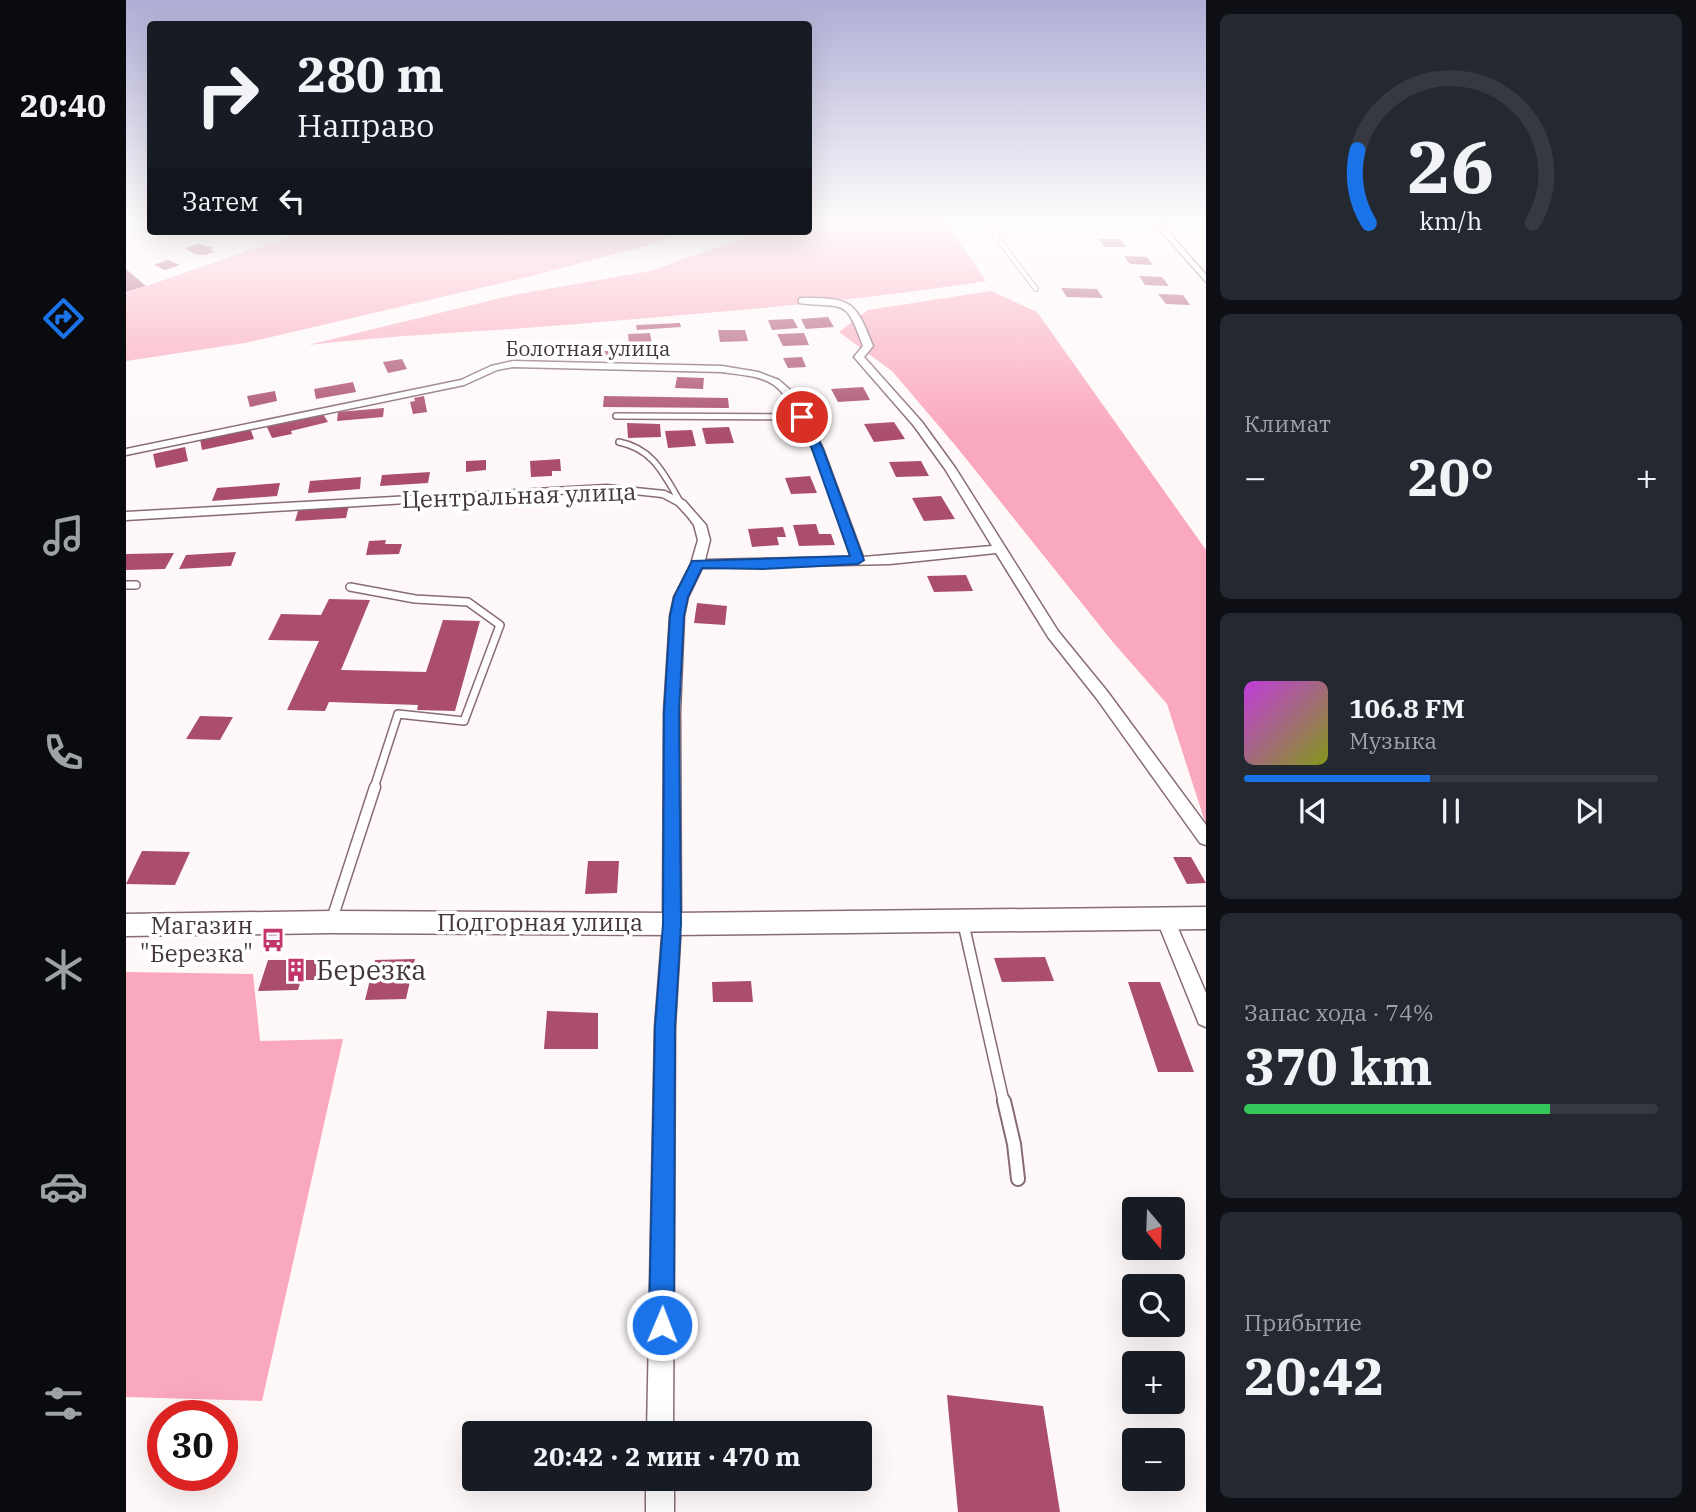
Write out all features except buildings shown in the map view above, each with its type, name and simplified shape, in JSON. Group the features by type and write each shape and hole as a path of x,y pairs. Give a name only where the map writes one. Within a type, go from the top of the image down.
{"street":[{"path":"802,302 842,301 853,308 868,346 859,357 918,424 950,469 1053,634 1102,695 1206,838"},
{"name":"Болотная улица","path":"126,452 464,382 494,368 513,364 722,369 758,375 776,382 791,395 818,449 858,560"},
{"name":"Центральная улица","path":"126,516 606,488 656,492 681,503"},
{"path":"660,1421 665,1027 672,924 672,712 677,616 681,597 697,564 704,540 700,526 681,503"},
{"path":"697,564 763,565 890,560 1001,549"},
{"path":"1165,918 1206,1017"},
{"name":"Подгорная улица","path":"126,925 331,922 672,924 1206,918"},
{"path":"660,1491 660,1512"}],"lane":[{"path":"616,416 802,417"},
{"path":"619,442 633,444 652,454 681,503"},
{"path":"126,585 136,585"},
{"path":"331,922 398,714 464,722 500,625 468,601 415,599 350,587"},
{"path":"963,920 1014,1144 1018,1179"}],"shaded area":[{"path":"126,293 460,293 245,343 126,361"},
{"path":"527,293 901,293 745,309 308,345"},
{"path":"994,293 1037,312 1206,550 1206,825 1167,704 1112,641 892,371 839,332 868,310"},
{"path":"126,972 253,974 260,1041 343,1039 262,1401 126,1397"}],"place":[{"name":"Магазин \"Березка\"","path":"273,940"},
{"name":"Березка","path":"296,970"}],"route":[{"path":"662,1325 665,1027 672,924 672,712 677,616 681,597 697,564 763,565 858,560 818,449 802,417"}]}
